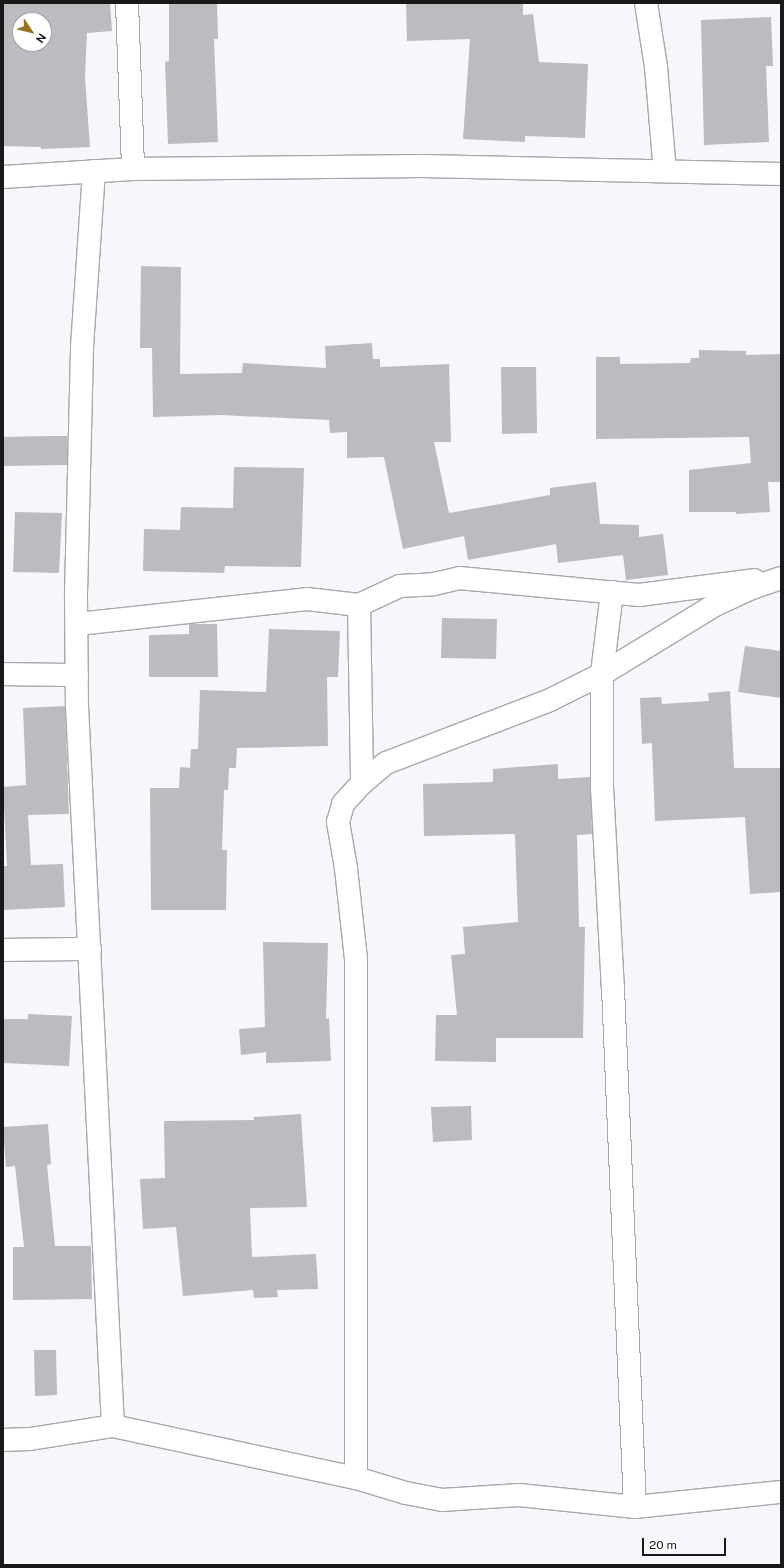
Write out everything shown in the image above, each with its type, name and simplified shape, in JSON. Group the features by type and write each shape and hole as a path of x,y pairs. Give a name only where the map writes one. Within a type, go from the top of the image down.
{"street":[{"path":"127,3 133,169"},
{"path":"646,3 656,67 665,171"},
{"path":"3,177 133,169 423,166 781,174"},
{"path":"94,171 82,349 80,496 76,598 78,624 77,676 113,1426"},
{"path":"78,624 307,599 359,605 400,586 434,584 459,578 639,595 781,578"},
{"path":"356,1478 356,959 346,868 338,822 343,804 362,783 386,763 550,700 602,674 715,605 749,589 781,578"},
{"path":"612,592 602,674 602,788 613,988 635,1507"},
{"path":"359,605 362,783"},
{"path":"3,674 77,676"},
{"path":"3,950 90,949"},
{"path":"3,1440 30,1439 113,1426 356,1478 406,1493 442,1500 519,1495 635,1507 781,1492"}],"building":[{"path":"3,3 110,3 112,31 87,33 85,77 90,147 41,149 41,147 3,146"},
{"path":"169,3 217,3 218,39 214,39 218,142 168,144 165,62 169,61"},
{"path":"406,3 523,3 523,15 533,14 539,62 588,64 585,138 525,136 525,142 463,139 470,39 407,41"},
{"path":"771,17 773,66 766,66 769,142 704,145 701,20"},
{"path":"141,266 181,267 180,374 242,373 243,363 326,368 325,346 372,343 373,359 380,359 380,367 449,364 451,442 434,442 449,513 550,495 550,488 596,482 600,524 639,525 639,537 663,534 668,575 626,580 623,555 558,563 556,544 468,560 464,536 403,549 384,457 347,458 347,432 330,433 329,420 220,415 153,417 152,348 140,348"},
{"path":"699,350 746,351 746,355 781,354 781,482 768,482 770,512 736,514 736,512 689,512 689,470 751,463 749,437 596,439 596,357 620,357 620,364 690,363 691,358 699,358"},
{"path":"501,367 536,367 537,433 502,434"},
{"path":"67,436 67,465 4,466 3,437"},
{"path":"234,467 304,468 301,567 225,566 224,573 143,571 144,529 180,530 181,507 233,508"},
{"path":"15,512 62,513 59,573 13,572"},
{"path":"442,618 497,619 496,659 441,658"},
{"path":"189,624 217,624 218,677 149,677 149,635 189,634"},
{"path":"269,629 340,631 338,677 327,677 328,746 237,748 236,768 229,768 228,790 224,790 222,850 227,850 226,910 151,910 150,788 179,788 180,767 190,768 191,749 198,749 200,690 266,692"},
{"path":"745,646 781,651 781,698 738,692"},
{"path":"730,691 734,768 781,768 781,892 750,894 745,817 655,821 652,743 642,744 640,698 661,697 662,704 709,701 708,693"},
{"path":"65,706 69,814 28,815 31,865 63,864 65,907 3,910 3,866 7,866 3,787 26,785 23,708"},
{"path":"558,764 558,779 590,777 592,834 577,835 579,927 585,927 583,1038 496,1038 496,1062 435,1061 436,1015 457,1015 451,955 465,954 463,927 518,922 515,834 424,836 423,784 493,782 493,769"},
{"path":"263,942 328,943 326,1019 329,1018 331,1061 266,1063 266,1052 241,1055 239,1029 265,1027"},
{"path":"28,1014 72,1016 69,1066 3,1063 3,1019 28,1019"},
{"path":"471,1106 472,1140 433,1142 431,1107"},
{"path":"301,1114 307,1207 250,1208 252,1257 316,1254 318,1289 277,1290 278,1297 254,1298 253,1290 183,1296 176,1227 143,1229 140,1179 165,1178 164,1121 254,1120 254,1117"},
{"path":"48,1124 51,1164 47,1165 55,1246 91,1246 92,1299 13,1300 13,1247 24,1247 15,1166 6,1167 3,1127"},
{"path":"34,1350 56,1350 57,1395 35,1396"}]}
